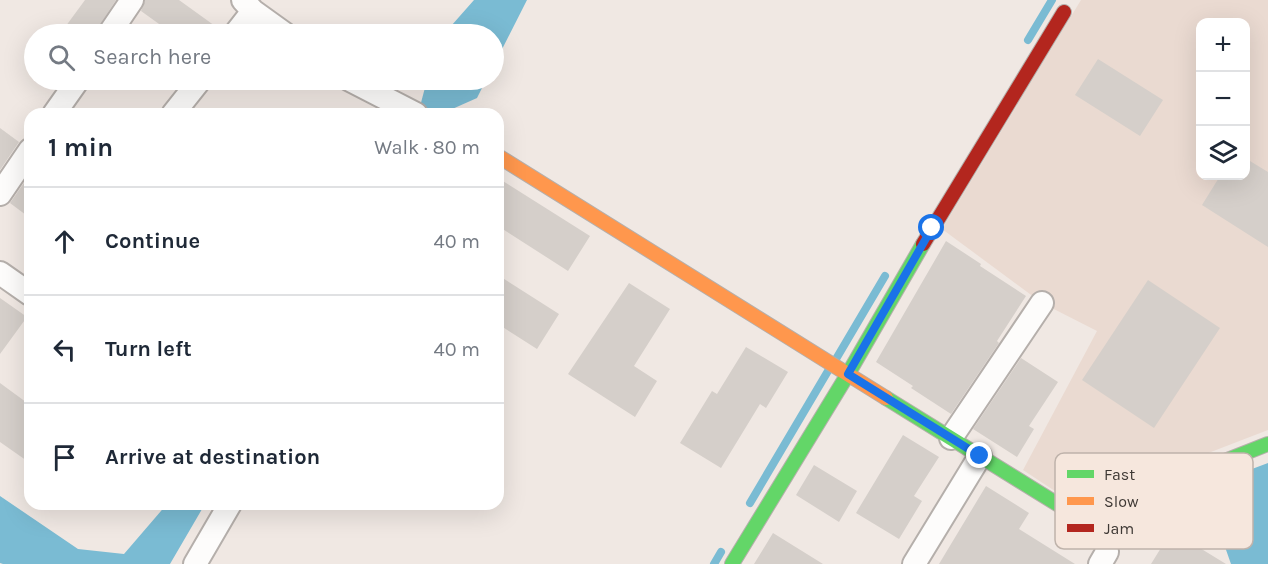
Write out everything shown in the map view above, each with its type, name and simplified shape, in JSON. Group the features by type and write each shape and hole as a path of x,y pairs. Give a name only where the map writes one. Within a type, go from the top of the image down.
{"street":[{"path":"116,24 132,0"},
{"path":"240,24 248,6 272,24"},
{"path":"732,564 1064,12"},
{"path":"58,108 71,90"},
{"path":"178,108 192,90"},
{"path":"369,90 404,108"},
{"path":"0,194 24,159"},
{"path":"504,160 1055,503"},
{"path":"0,273 24,290"},
{"path":"951,438 1042,303"},
{"path":"1245,453 1268,444"},
{"path":"914,564 980,456"},
{"path":"195,564 226,510"},
{"path":"1100,564 1107,549"}],"shaded area":[{"path":"1081,0 1268,0 1268,430 1208,453 1055,453 1055,491 1023,470 1097,331 1042,303 942,229"}],"water":[{"path":"474,0 527,0 504,45 504,24 453,24"},
{"path":"424,90 481,90 477,98 454,108 420,108"},
{"path":"1268,463 1268,564 1231,564 1226,549 1253,549 1253,469"},
{"path":"0,496 78,549 124,554 162,510 202,510 170,564 0,563"}],"building":[{"path":"85,0 116,0 100,24 67,24"},
{"path":"145,0 179,0 212,24 159,24 141,11"},
{"path":"1098,59 1163,100 1140,136 1075,95"},
{"path":"0,128 19,142 0,170"},
{"path":"1250,161 1268,172 1268,247 1202,205 1218,180 1250,180"},
{"path":"504,182 590,236 568,271 504,230"},
{"path":"24,183 24,214 10,203"},
{"path":"946,241 1026,296 997,341 999,343 951,414 876,362"},
{"path":"504,279 559,314 537,349 504,328"},
{"path":"1148,280 1220,328 1154,428 1082,380"},
{"path":"629,283 670,309 634,366 657,381 635,417 568,374"},
{"path":"0,298 24,315 24,321 0,354"},
{"path":"746,347 788,372 766,408 760,404 721,468 680,443 712,391 717,394"},
{"path":"1021,358 1058,382 1029,426 1034,429 1017,457 973,429"},
{"path":"0,383 24,401 24,459 0,442"},
{"path":"903,435 939,457 914,496 922,501 899,539 856,513"},
{"path":"814,465 857,491 839,522 796,495"},
{"path":"986,486 1029,513 1019,529 1075,564 939,564"},
{"path":"773,533 823,564 754,564"},
{"path":"1160,549 1202,549 1226,564 1151,564"}],"waterway":[{"path":"1028,40 1052,0"},
{"path":"836,359 885,276"},
{"path":"750,503 828,371"},
{"path":"714,564 721,552"}],"traffic: fast":[{"path":"732,564 848,374 923,244"},
{"path":"886,398 1055,503"},
{"path":"1245,453 1268,444"}],"traffic: slow":[{"path":"504,160 886,398"}],"traffic: jam":[{"path":"923,244 1064,12"}],"route":[{"path":"932,228 848,374 980,456"}]}
